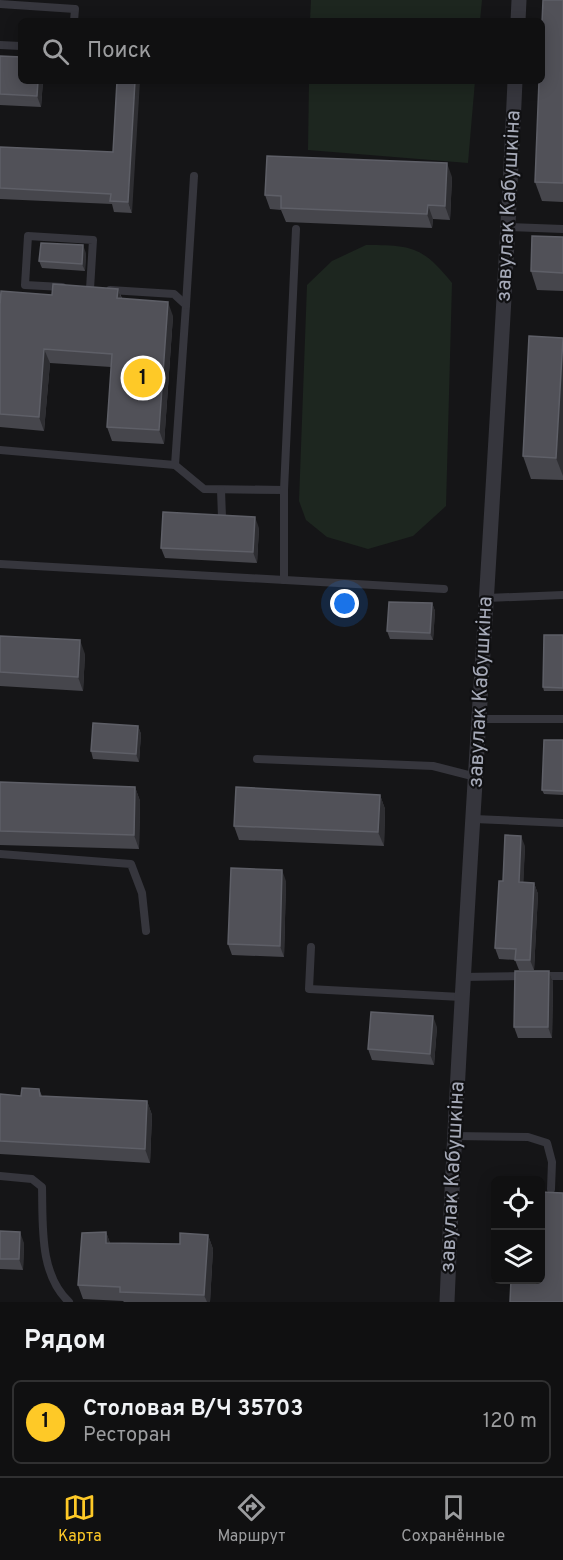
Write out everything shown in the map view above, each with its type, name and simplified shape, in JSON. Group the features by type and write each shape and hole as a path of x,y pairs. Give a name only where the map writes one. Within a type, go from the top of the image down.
{"street":[{"path":"518,18 519,0"},
{"name":"завулак Кабушкіна","path":"447,1302 462,977 474,819 509,227 515,84"}],"lane":[{"path":"0,4 75,9 74,18"},
{"path":"0,45 18,46"},
{"path":"175,465 194,176"},
{"path":"509,227 563,229"},
{"path":"284,580 284,490 296,229"},
{"path":"68,288 25,285 28,236 93,240 90,289"},
{"path":"79,288 174,294 186,305"},
{"path":"0,450 175,465 204,489 284,490"},
{"path":"221,490 222,517"},
{"path":"0,564 444,589"},
{"path":"487,598 563,595"},
{"path":"479,719 563,720"},
{"path":"257,759 433,766 476,778"},
{"path":"474,819 563,823"},
{"path":"0,854 131,864 142,893 146,931"},
{"path":"311,947 309,989 461,997"},
{"path":"462,977 563,976"},
{"path":"454,1136 528,1137 547,1143 552,1162 551,1189"},
{"path":"0,1176 32,1179 42,1187 45,1251 51,1278 57,1291 69,1302"}],"shaded area":[{"path":"311,0 482,0 480,18 310,18"},
{"path":"309,84 475,84 468,163 308,150"},
{"path":"366,245 395,246 415,251 433,262 452,283 446,506 413,536 368,549 327,537 306,520 299,501 307,285 332,261"}],"building":[{"path":"543,0 563,0 563,183 535,182 539,84 545,84 545,18 542,18"},
{"path":"0,56 18,57 18,84 38,84 37,96 0,94"},
{"path":"117,84 135,84 128,202 110,201 111,194 0,188 0,147 113,152"},
{"path":"267,156 447,163 445,206 428,205 427,214 281,208 281,196 265,195"},
{"path":"532,236 563,237 563,273 531,271"},
{"path":"41,243 83,245 82,264 39,261"},
{"path":"53,284 118,289 117,298 168,302 159,430 107,427 112,354 44,349 39,417 0,414 1,291 52,295"},
{"path":"529,336 563,338 556,458 523,456"},
{"path":"163,512 255,517 253,552 161,548"},
{"path":"389,602 432,603 430,633 387,631"},
{"path":"544,635 563,635 563,688 543,687"},
{"path":"0,636 80,640 78,677 0,672"},
{"path":"93,723 138,726 136,754 91,751"},
{"path":"544,740 563,740 563,791 542,790"},
{"path":"0,782 135,787 134,835 0,831"},
{"path":"236,787 380,795 378,832 234,826"},
{"path":"505,835 521,836 519,882 534,883 530,960 515,960 516,949 495,948 499,881 503,881"},
{"path":"231,868 282,870 280,946 228,944"},
{"path":"515,971 549,971 548,1027 514,1027"},
{"path":"371,1012 433,1016 430,1054 368,1049"},
{"path":"22,1088 39,1089 40,1096 147,1101 145,1149 0,1141 0,1094 21,1096"},
{"path":"545,1192 563,1193 563,1302 510,1302 511,1284 545,1284"},
{"path":"0,1231 20,1232 19,1259 0,1259"},
{"path":"106,1232 106,1243 180,1244 180,1233 208,1235 204,1295 120,1292 120,1287 78,1285 82,1233"}],"place":[{"name":"Столовая В/Ч 35703","path":"143,378"}]}
